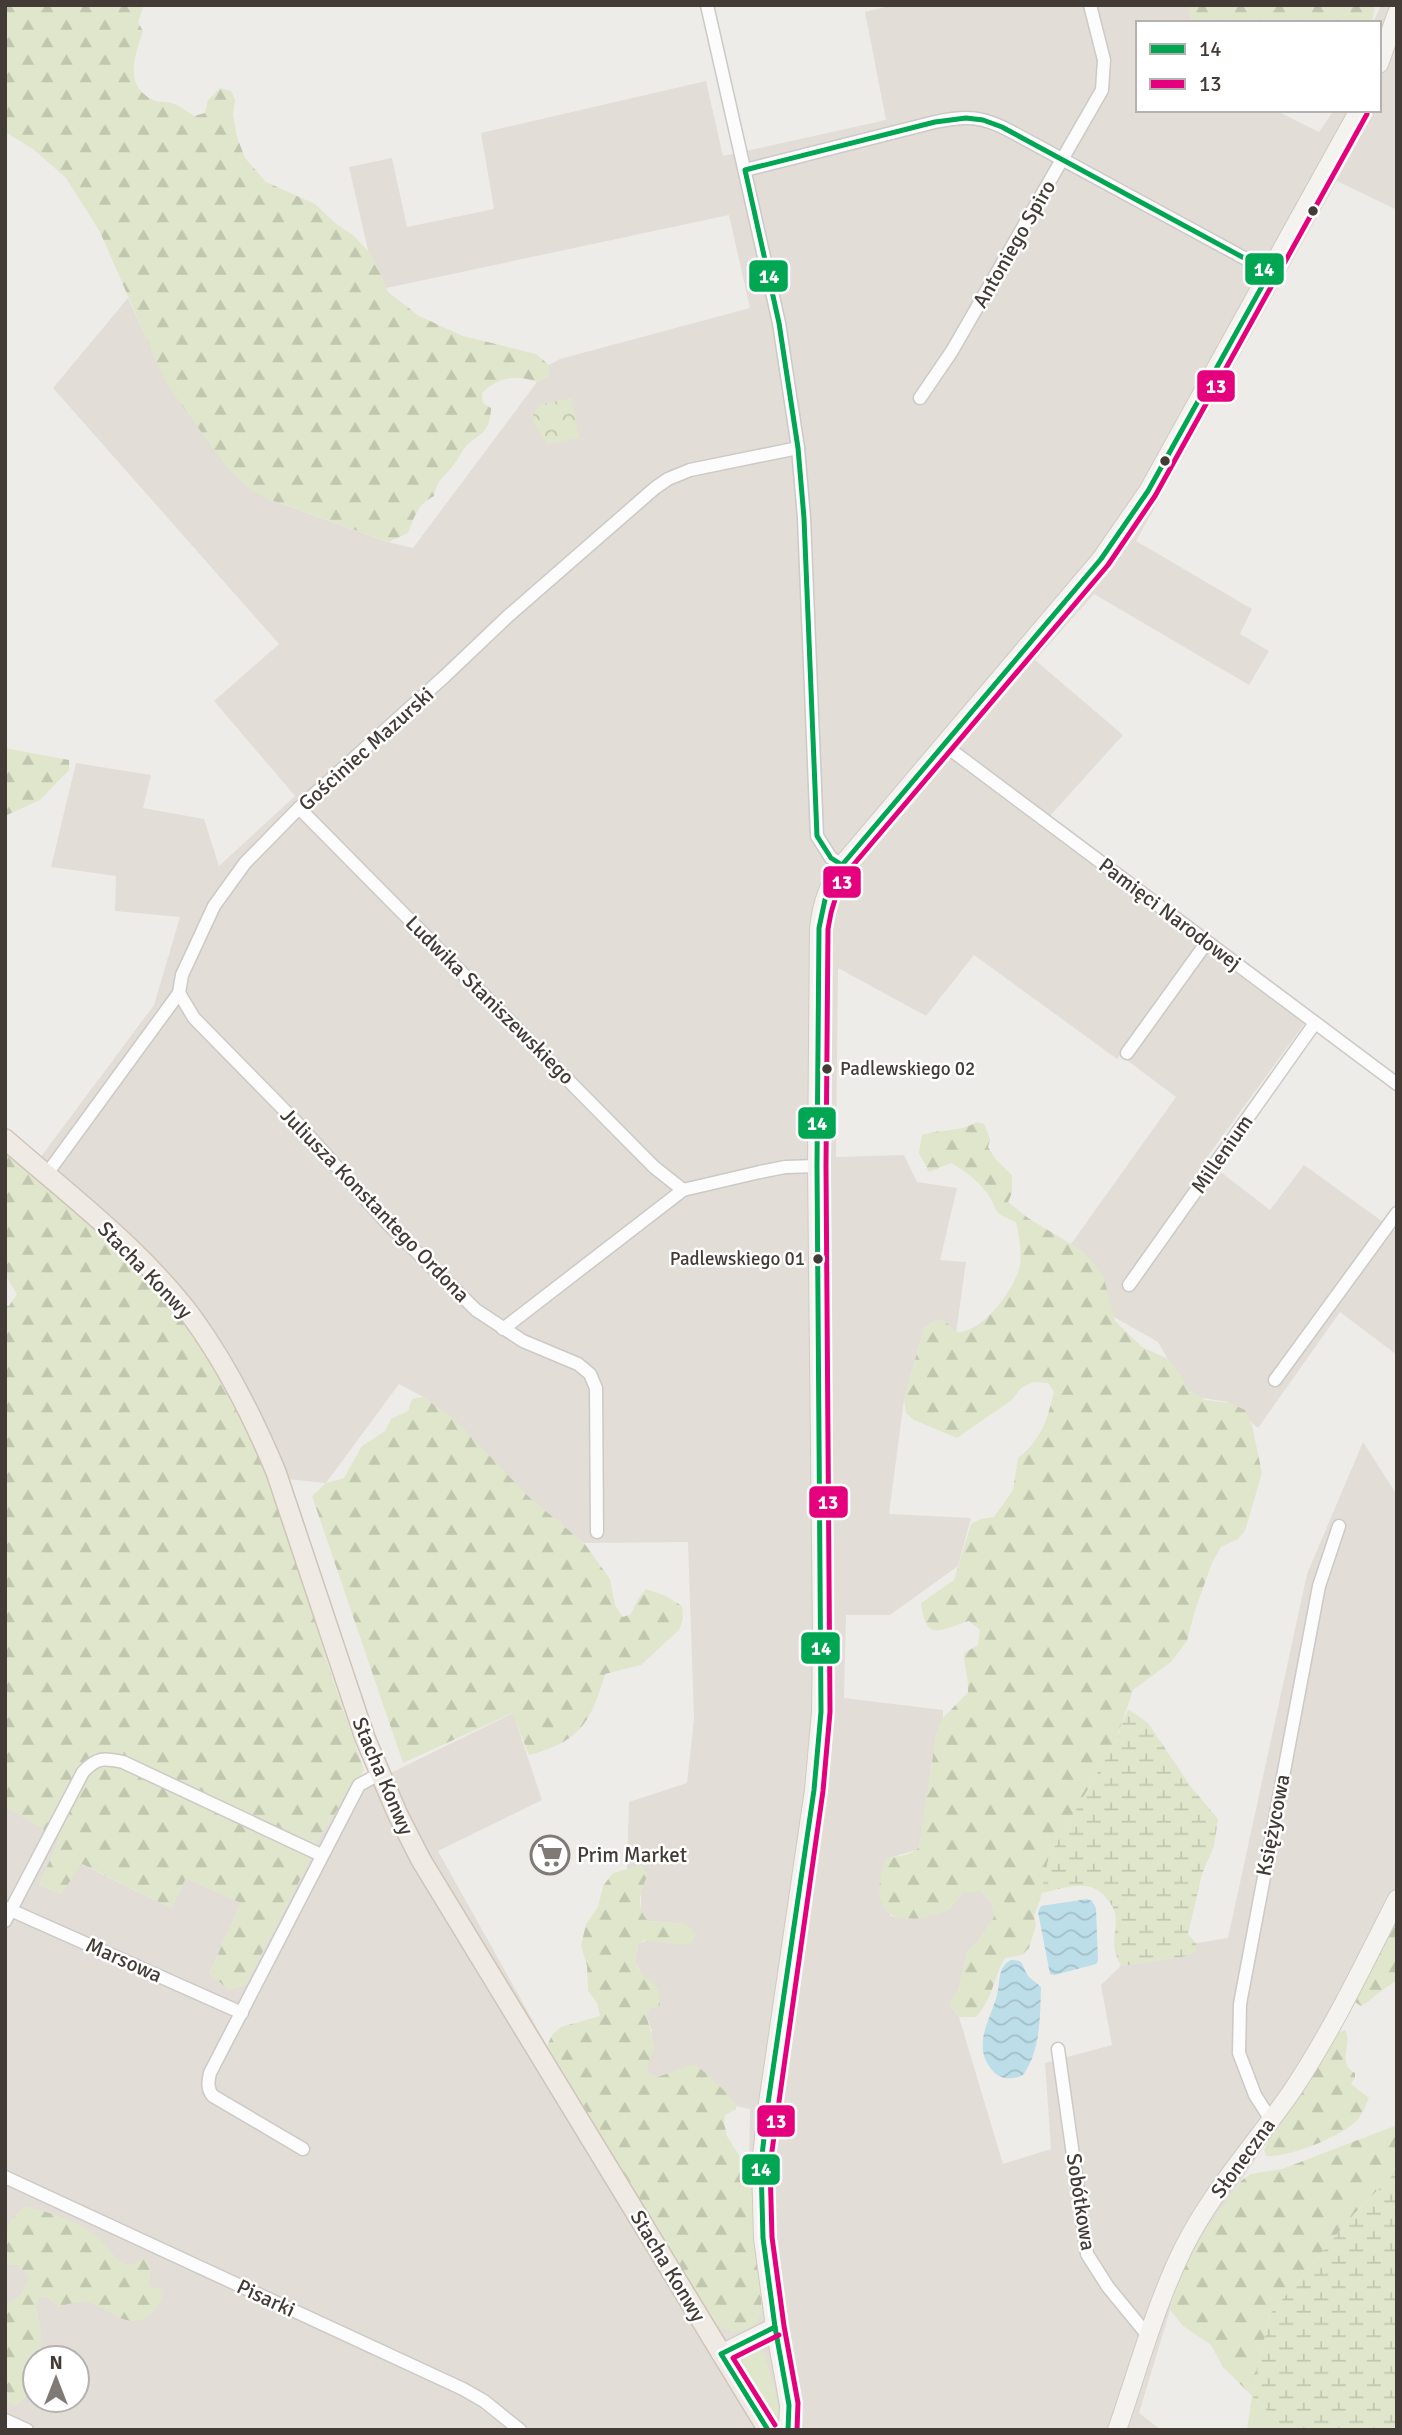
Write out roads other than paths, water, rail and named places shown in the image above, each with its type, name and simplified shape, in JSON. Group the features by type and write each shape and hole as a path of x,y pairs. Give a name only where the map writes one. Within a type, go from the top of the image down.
{"main road":[{"name":"Stacha Konwy","path":"5,1139 126,1246 163,1283 197,1325 243,1396 276,1472 348,1690 379,1774 421,1860 768,2430"}],"street":[{"path":"707,5 779,323 798,448 804,518 817,836 831,858 842,865"},
{"name":"Antoniego Spiro","path":"920,398 952,351 1102,90 1104,60 1090,5"},
{"path":"1381,58 1397,13"},
{"path":"788,2430 789,2405 763,2238 761,2165 814,1790 821,1712 817,1166 821,905 829,884 842,865 1068,600 1127,524 1148,491 1358,112"},
{"path":"745,170 935,122 980,118 999,124 1270,272"},
{"name":"Gościniec Mazurski","path":"46,1175 179,993 182,975 222,893 245,863 299,808 445,677 507,617 655,488 690,470 798,448"},
{"name":"Pamięci Narodowej","path":"943,744 1397,1084"},
{"name":"Ludwika Staniszewskiego","path":"299,808 654,1167 683,1190"},
{"path":"1127,1053 1207,942"},
{"name":"Juliusza Konstantego Ordona","path":"179,993 194,1018 300,1126 388,1224 476,1310 523,1341 578,1364 590,1374 594,1381 597,1532"},
{"name":"Millenium","path":"1129,1285 1315,1023"},
{"path":"503,1329 683,1190 785,1167 817,1166"},
{"path":"1275,1380 1397,1213"},
{"name":"Księżycowa","path":"1271,2120 1255,2095 1239,2053 1240,2004 1319,1586 1339,1526"},
{"path":"7,1913 83,1772 92,1762 105,1759 123,1762 321,1855"},
{"path":"303,2150 210,2092 208,2081 359,1785 379,1774"},
{"name":"Słoneczna","path":"1117,2430 1171,2275 1191,2236 1207,2208 1293,2088 1327,2031 1397,1899"},
{"name":"Marsowa","path":"7,1913 242,2013"},
{"name":"Sobótkowa","path":"1058,2049 1087,2254 1108,2287 1149,2337"},
{"name":"Pisarki","path":"5,2177 454,2385 484,2401 520,2430"},
{"path":"721,2354 775,2327"},
{"path":"5,2420 27,2430"}],"water":[{"path":"1087,1899 1092,1901 1096,1908 1098,1961 1096,1964 1050,1974 1038,1912 1041,1906"},
{"path":"1011,1960 1021,1962 1028,1976 1041,1987 1038,2032 1033,2055 1023,2075 1007,2078 993,2071 983,2053 983,2044 1001,1972"}],"place":[{"name":"Padlewskiego 02","path":"827,1069"},
{"name":"Padlewskiego 01","path":"818,1259"},
{"name":"Prim Market","path":"550,1855"}]}
